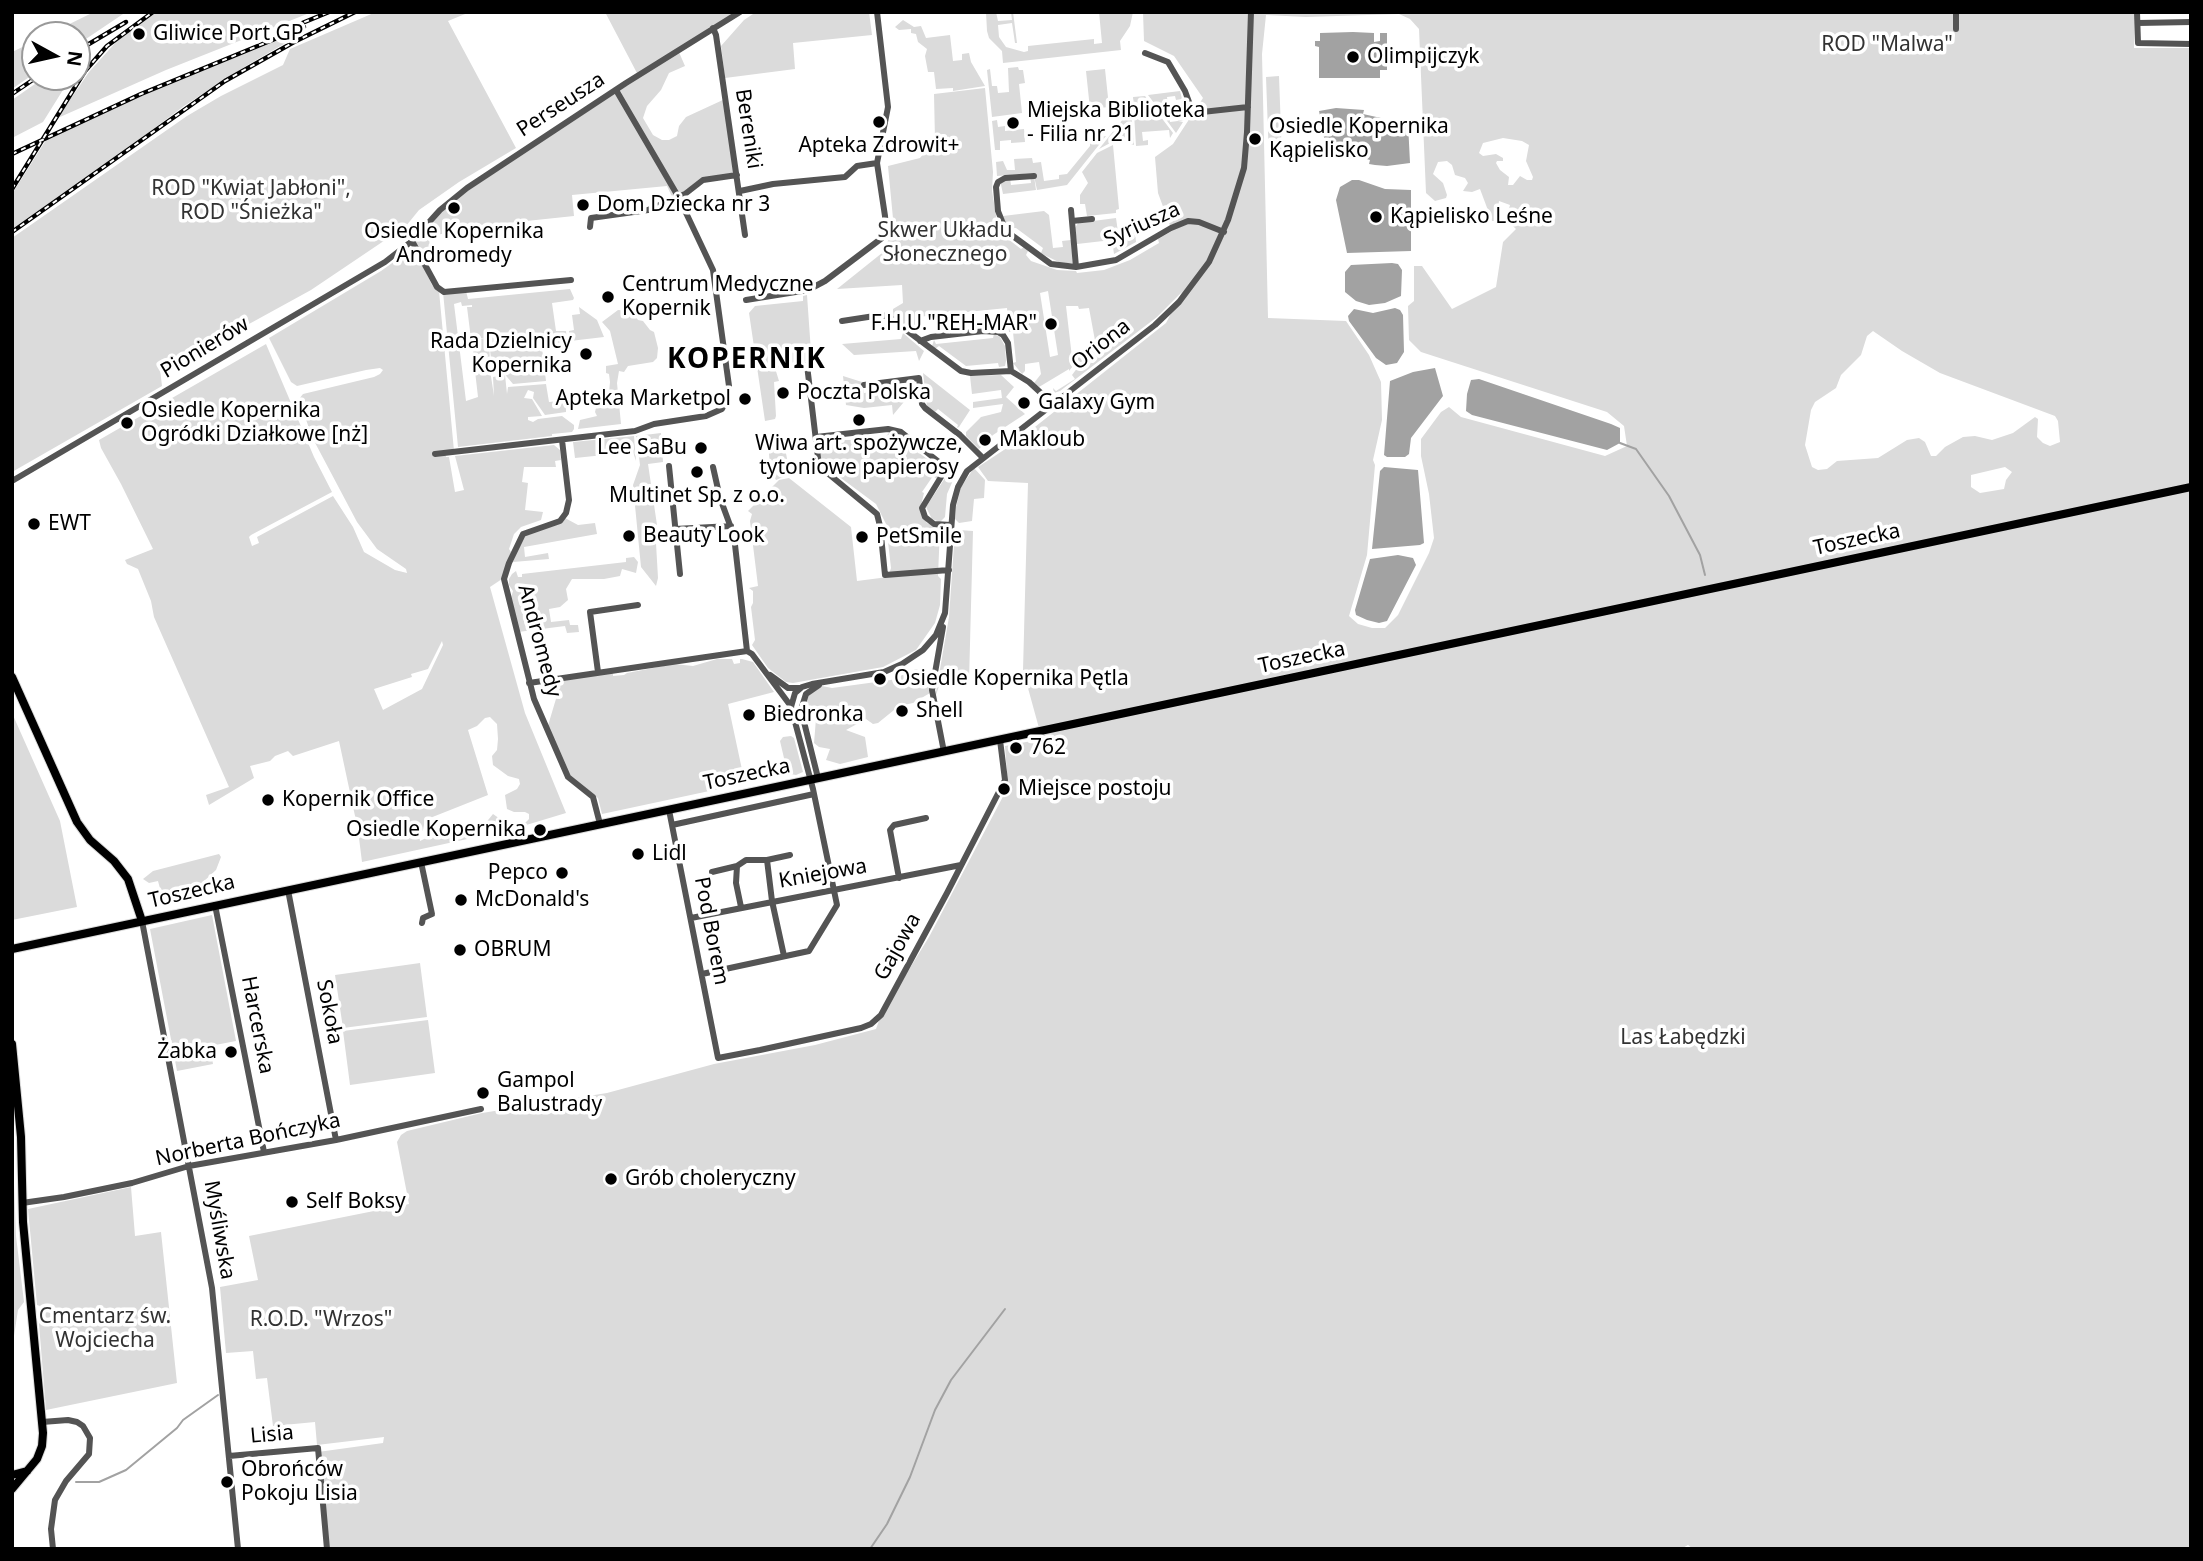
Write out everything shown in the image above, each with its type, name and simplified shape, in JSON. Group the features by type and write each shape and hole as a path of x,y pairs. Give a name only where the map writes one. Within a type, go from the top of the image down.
{"main road":[{"name":"Toszecka","path":"12,948 2191,487"},
{"path":"12,677 77,822 90,840 128,879 142,922"},
{"path":"12,1044 21,1137 22,1203 42,1422 40,1453 12,1489"},
{"path":"12,1475 29,1470"}],"street":[{"name":"Perseusza","path":"412,241 440,210 459,194 740,12"},
{"path":"746,300 808,290 879,242 884,233 885,216 877,163 888,107 877,12"},
{"name":"Oriona","path":"765,672 801,695 824,683 874,674 902,664 927,647 936,635 944,618 953,500 967,471 1167,314 1198,278 1224,232 1244,168 1251,12"},
{"path":"1956,12 1956,29"},
{"path":"2137,12 2138,43 2191,44"},
{"path":"2138,23 2191,22"},
{"name":"Bereniki","path":"713,29 745,235"},
{"path":"1145,53 1168,62 1185,91 1194,122"},
{"path":"435,454 635,431 654,424 706,416 722,409 724,405 729,386 713,270 679,198 616,90"},
{"path":"1193,113 1248,107"},
{"path":"740,191 773,184 845,177 857,166 877,163"},
{"path":"590,227 591,218 648,210 679,198 702,180 737,175"},
{"name":"Syriusza","path":"1034,176 1005,178 996,184 999,211 1003,228 1051,264 1076,267 1116,260 1184,222 1196,221 1224,232"},
{"path":"1071,210 1076,267"},
{"path":"1072,221 1092,219"},
{"path":"412,241 437,286 445,292 571,280"},
{"name":"Pionierów","path":"12,481 385,262 412,241"},
{"path":"842,321 887,316 951,366 966,373 1011,371 1021,376 1053,404"},
{"path":"920,341 957,334 998,332 1008,343 1011,371"},
{"path":"807,365 821,469 877,514 885,575 949,570"},
{"path":"864,385 919,378 922,404 925,408 960,435 982,457"},
{"path":"816,437 888,429 901,432 939,462 941,477 922,508 925,517 934,524 951,526"},
{"name":"Andromedy","path":"562,440 569,500 566,513 560,522 523,534 509,563 505,579 529,683 564,770 573,783 593,797 600,824"},
{"path":"669,466 680,574"},
{"path":"713,467 720,498 731,526 747,651 789,701 814,779"},
{"path":"675,529 731,526"},
{"path":"598,671 590,612 638,605"},
{"path":"944,618 932,690 944,752"},
{"path":"529,683 747,651"},
{"path":"702,974 809,951 837,905 814,794 801,695 789,701"},
{"path":"796,729 804,724"},
{"name":"Gajowa","path":"718,1058 861,1028 881,1015 1004,780 1000,740"},
{"name":"Toszecka","path":"672,825 814,794"},
{"name":"Pod Borem","path":"669,810 718,1058"},
{"path":"899,878 890,830 894,825 926,818"},
{"path":"712,872 737,866 746,860 767,860 790,855"},
{"path":"767,860 772,901 784,956"},
{"path":"421,862 432,914 423,918 422,923"},
{"name":"Kniejowa","path":"691,918 961,865"},
{"path":"737,866 736,883 741,907"},
{"name":"Sokoła","path":"288,890 336,1140"},
{"name":"Harcerska","path":"215,905 264,1152"},
{"name":"Myśliwska","path":"142,922 216,1315 238,1549"},
{"path":"299,947 309,946"},
{"name":"Norberta Bończyka","path":"22,1203 132,1183 189,1166 336,1140 481,1109"},
{"path":"42,1422 77,1422 87,1431 91,1446 85,1461 66,1481 55,1500 51,1529 53,1549"},
{"name":"Lisia","path":"229,1456 318,1448 327,1549"}],"green space":[{"path":"94,12 126,12 91,36 91,21 76,21"},
{"path":"157,12 312,12 166,70 60,117 76,91 91,91 91,70 117,41"},
{"name":"ROD \"Kwiat Jabłoni\", ROD \"Śnieżka\"","path":"376,12 470,12 448,21 516,148 459,182 419,210 406,226 311,290 167,369 160,369 162,386 12,472 12,238 187,116 283,65 290,49"},
{"path":"605,12 740,12 678,50 685,66 669,73 661,90 647,106 643,118 653,135 669,140 677,136 679,126 686,117 725,99 737,175 702,180 673,199 667,186 572,195 574,216 498,224 489,230 430,235 431,254 421,262 432,285 439,291 454,451 445,452 446,457 449,457 455,492 464,490 455,456 554,445 560,450 561,460 555,461 556,467 524,467 522,482 528,483 525,510 543,512 541,520 521,527 514,534 502,579 490,587 525,713 566,813 513,829 362,862 339,741 293,756 288,751 270,761 250,766 254,778 209,805 206,795 229,787 154,617 151,601 138,569 127,564 125,560 153,549 99,440 266,344 314,457 332,492 251,535 249,537 252,546 259,543 257,537 333,496 353,527 364,552 395,570 407,573 406,569 377,549 357,522 312,437 299,399 303,394 374,377 383,370 366,370 297,386 291,382 269,338 402,256 413,256 421,264 412,241 447,204 638,75","holes":["442,641 443,645 422,689 383,710 374,689 428,669","490,717 497,724 498,739 497,750 492,756 493,765 508,776 519,779 520,784 517,789 505,795 507,809 525,812 529,814 529,819 526,822 503,821 493,814 484,825 467,832 452,835 438,832 420,841 419,835 425,820 488,795 468,730"]},
{"path":"756,12 869,12 872,35 793,43 795,69 725,78 721,46 744,20"},
{"path":"986,12 996,12 998,21 1012,20 1013,12 1017,43 1012,23 998,25 999,37 1006,47 1024,52 1028,51 1028,46 1094,39 1094,44 1102,43 1099,12 1133,12 1130,26 1120,41 1121,50 1003,63 1002,51 989,38"},
{"name":"Las Łabędzki","path":"1143,12 1954,12 1954,34 1957,12 2135,12 2134,48 2191,48 2191,1549 1693,1549 1688,1545 1681,1549 326,1549 318,1452 383,1443 384,1437 317,1445 315,1422 273,1426 267,1378 256,1379 253,1351 226,1353 220,1287 258,1280 249,1236 409,1204 397,1142 407,1131 482,1113 607,1093 714,1064 815,1045 876,1029 881,1015 929,937 1008,787 1005,746 1042,739 1023,670 1028,483 988,481 978,467 1016,442 1166,323 1182,292 1157,317 1060,391 1054,393 1053,388 1056,391 1075,379 1072,375 1078,367 1078,357 1092,354 1092,347 1096,346 1089,308 1066,306 1073,366 1069,371 1039,387 1034,383 1041,374 1039,362 1025,364 1022,374 1013,363 1016,362 1013,332 1009,332 1007,308 917,317 917,334 893,316 893,309 903,303 902,285 837,289 882,253 894,229 888,166 920,158 935,140 934,94 985,88 997,238 1010,236 1008,239 1028,251 1026,255 1031,261 1057,270 1077,273 1104,270 1130,260 1159,243 1158,239 1172,231 1158,193 1155,157 1173,144 1203,98 1174,56 1144,41","holes":["1399,14 1410,19 1419,29 1426,193 1435,201 1446,198 1443,183 1433,174 1438,162 1447,161 1452,165 1455,175 1465,178 1468,183 1463,191 1480,189 1492,221 1497,216 1499,201 1510,205 1506,219 1516,229 1503,242 1496,287 1452,309 1422,266 1414,266 1414,301 1408,306 1409,340 1421,352 1607,412 1624,426 1627,446 1605,456 1461,417 1449,407 1441,412 1421,439 1421,456 1434,538 1398,615 1385,628 1358,624 1349,616 1367,555 1375,465 1373,460 1382,420 1381,382 1369,355 1346,321 1268,318 1262,54 1266,15 1306,17","1503,138 1529,145 1526,161 1532,180 1520,176 1513,185 1508,185 1509,177 1496,163 1503,161 1503,158 1496,154 1483,156 1479,153 1483,143","1048,291 1058,355 1050,357 1040,293","1873,331 1940,373 2055,416 2060,442 2050,446 2043,443 2037,437 2038,419 2035,417 2013,433 1992,440 1975,436 1963,437 1945,447 1936,456 1931,456 1925,442 1919,438 1907,440 1878,458 1837,461 1827,469 1818,470 1812,467 1805,445 1811,410 1815,402 1836,388 1841,375 1861,355 1867,336","2005,467 2012,472 2004,489 1980,493 1971,487 1971,475"]},
{"path":"903,20 914,27 921,26 926,38 950,35 953,61 962,60 962,54 969,53 971,62 985,86 953,91 953,88 936,89 934,72 928,72 925,56 927,49 918,42 911,29 899,30 895,27"},
{"path":"298,32 296,37 184,106 52,205 12,230 12,194 46,140 127,102"},
{"path":"21,48 21,83 12,89 12,52"},
{"path":"1018,67 1023,70 1025,83 1019,84 1022,113 992,117 987,70 990,69 992,86 997,86 998,93 1009,92 1008,68"},
{"path":"1105,69 1109,107 1090,109 1086,71"},
{"path":"1279,76 1282,158 1269,159 1266,77"},
{"path":"25,91 62,91 43,122 12,138 12,100"},
{"path":"1180,91 1182,99 1167,97 1170,122 1183,122 1176,133 1148,95"},
{"path":"1145,96 1173,133 1170,138 1169,130 1142,132 1143,141 1148,140 1148,145 1136,146 1133,97"},
{"path":"1131,109 1134,145 1121,141 1112,142 1099,149"},
{"path":"1184,115 1184,120 1178,121 1177,116"},
{"path":"997,120 998,127 1005,126 1005,131 1024,129 1025,142 1000,141 1000,150 995,150 992,121"},
{"path":"1106,136 1067,185 1037,190 1034,176 1036,190 1003,194 1000,180 1010,178 1011,185 1031,183 1030,176 1034,173 997,176 996,162 1003,161 1007,170 1015,170 1014,159 1032,158 1033,163 1041,162 1044,181 1059,179 1059,175 1067,174 1090,146 1090,139"},
{"path":"1113,145 1119,209 1116,213 1087,216 1085,204 1080,204 1080,195 1088,183 1082,172 1097,153"},
{"path":"1044,211 1049,215 1053,248 1063,247 1062,241 1071,240 1073,263 1061,263 1041,253 1043,248 1016,228 1010,228 1003,216"},
{"path":"1116,218 1119,239 1129,238 1129,233 1135,232 1136,242 1114,254 1112,240 1077,244 1075,228 1078,223"},
{"path":"570,289 573,300 552,303 556,331 566,331 567,343 542,348 546,381 513,384 501,366 492,366 490,350 494,350 490,348 489,337 490,367 475,369 472,341 485,338 471,339 467,307 472,305 462,306 461,302 454,304 466,401 478,397 475,371 490,370 494,396 493,377 505,375 507,394 508,387 546,384 549,402 569,400 566,412 545,415 533,398 534,392 528,390 524,398 532,399 542,416 528,417 528,420 533,422 562,416 574,425 572,432 552,436 458,447 443,292 466,291 468,299"},
{"path":"807,295 811,352 807,361 775,368 779,381 774,382 776,416 775,419 765,421 749,313 755,306 803,301 803,296"},
{"path":"579,307 597,320 604,337 570,341 569,331 574,330 572,315 580,314"},
{"path":"618,310 632,311 638,320 643,321 654,332 658,348 657,358 653,362 628,366 624,372 619,371 617,383 621,424 578,429 580,420 597,416 597,404 608,403 610,382 606,366 618,364 610,331 602,322"},
{"path":"903,333 924,351 919,361 916,351 854,355 842,344 901,339"},
{"path":"994,334 1000,337 1005,346 1005,366 999,367 998,363 966,366 939,346 935,349 932,346 934,340 936,344 993,338"},
{"path":"923,373 970,410 959,427 938,409 935,412 927,406"},
{"path":"1001,375 1014,387 1006,397 1025,414 993,435 979,449 966,436 966,432 981,417 1001,412 1003,404 973,408 973,402 1002,398 1001,390 972,394 970,376"},
{"path":"843,376 862,382 864,393 918,385 893,415 892,405 864,408 846,405"},
{"path":"661,433 663,462 648,464 657,525 656,586 641,567 633,485 640,465 638,449 641,449 642,453 650,452 649,444 638,448 636,436"},
{"path":"889,433 897,434 931,462 934,460 939,470 937,479 933,476 922,492 920,510 927,523 940,528 940,605 935,623 916,650 883,667 786,682 768,668 752,645 755,640 751,607 753,591 749,588 758,586 750,521 752,514 748,511 779,480 789,478 851,527 857,581 888,577 891,568 886,524 876,504 822,464 818,440 823,439 824,443 839,437 840,440 860,440 886,436"},
{"path":"634,436 636,461 633,452 575,458 573,442"},
{"path":"783,438 790,474 776,480 770,468 768,439"},
{"path":"974,468 985,480 984,498 974,499 972,521 959,523 955,519 961,487"},
{"path":"945,472 954,478 947,494 945,517 940,522 932,519 926,507 945,478"},
{"path":"565,518 578,525 595,523 597,534 524,547 525,557 548,553 549,559 513,562 521,538"},
{"path":"955,531 973,531 969,681 939,686 935,698 949,617"},
{"path":"634,557 638,562 636,573 622,569 620,576 572,579 566,589 568,600 560,607 549,609 551,622 569,620 570,625 578,625 579,632 567,633 565,626 518,632 510,601 513,591 509,585 509,579 516,571 518,577 522,577 522,574 626,562 626,558"},
{"path":"717,659 732,659 734,664 740,663 740,659 753,662 774,692 728,704 744,779 742,784 602,814 598,798 573,783 547,729 561,682 564,679 613,672 613,676 624,675 674,664 693,666"},
{"path":"916,669 927,677 930,693 913,703 899,706 878,723 873,724 866,719 846,730 865,737 868,757 840,764 826,760 830,749 814,743 816,719 808,718 804,713 807,695 822,686 832,688 891,680"},
{"path":"12,713 60,821 77,907 12,920"},
{"path":"783,737 794,738 803,772 796,775 787,771 780,741"},
{"path":"219,854 221,857 216,870 202,883 202,890 162,896 158,881 149,883 143,879 153,871"},
{"path":"212,915 236,1041 210,1046 213,1064 177,1071 150,929"},
{"path":"420,963 427,1017 343,1028 335,975"},
{"path":"428,1020 435,1073 350,1085 343,1031"},
{"path":"12,1130 16,1236 24,1302 18,1310 14,1336"},
{"name":"Cmentarz św. Wojciecha","path":"131,1187 135,1236 161,1232 177,1383 46,1410 38,1312 40,1306 37,1305 28,1209"}],"shaded area":[{"name":"Olimpijczyk","path":"1320,33 1374,33 1374,42 1380,41 1380,33 1387,33 1387,70 1380,70 1380,78 1319,78 1319,47 1315,46 1315,41 1320,41"},
{"path":"1336,108 1364,110 1363,114 1381,118 1379,126 1390,128 1408,123 1410,163 1387,166 1369,164 1370,160 1352,155 1354,146 1326,148 1319,111"},
{"name":"Kąpielisko Leśne","path":"1352,180 1385,189 1411,190 1411,251 1347,253 1336,200 1340,187"},
{"path":"1398,264 1402,270 1401,296 1385,303 1369,305 1356,301 1345,292 1345,272 1351,265"},
{"path":"1395,308 1403,315 1404,352 1397,363 1386,365 1376,358 1348,316 1354,309 1373,313"},
{"path":"1435,368 1443,396 1411,438 1409,454 1405,457 1387,457 1384,455 1390,381 1413,372"},
{"path":"1479,379 1620,428 1620,443 1607,450 1472,415 1466,411 1467,394 1471,380"},
{"path":"1384,467 1418,470 1424,543 1420,545 1372,549 1380,471"},
{"path":"1398,555 1413,558 1416,565 1387,621 1379,623 1356,615 1355,610 1370,559"}],"waterway":[{"path":"1620,443 1636,449 1669,496 1700,555 1705,575"},
{"path":"870,1549 887,1524 910,1477 935,1410 951,1380 1005,1309"},
{"path":"76,1482 99,1482 126,1470 183,1420 218,1395"}],"railway":[{"path":"12,189 85,71 107,46 153,12"},
{"path":"295,26 329,12"},
{"path":"12,232 225,81 355,12"},
{"path":"91,43 126,22"},
{"path":"12,154 141,94 304,27"},
{"path":"12,94 21,88"}],"place":[{"name":"Gliwice Port GP","path":"139,34"},
{"name":"Olimpijczyk","path":"1353,57"},
{"name":"Apteka Zdrowit+","path":"879,122"},
{"name":"Miejska Biblioteka - Filia nr 21","path":"1013,123"},
{"name":"Osiedle Kopernika Kąpielisko","path":"1255,139"},
{"name":"Dom Dziecka nr 3","path":"583,205"},
{"name":"Osiedle Kopernika Andromedy","path":"454,208"},
{"name":"Kąpielisko Leśne","path":"1376,217"},
{"name":"Centrum Medyczne Kopernik","path":"608,297"},
{"name":"F.H.U.\"REH-MAR\"","path":"1051,324"},
{"name":"Rada Dzielnicy Kopernika","path":"586,354"},
{"name":"Poczta Polska","path":"783,393"},
{"name":"Apteka Marketpol","path":"745,399"},
{"name":"Galaxy Gym","path":"1024,403"},
{"name":"Wiwa art. spożywcze, tytoniowe papierosy","path":"859,420"},
{"name":"Osiedle Kopernika Ogródki Działkowe [nż]","path":"127,423"},
{"name":"Makloub","path":"985,440"},
{"name":"Lee SaBu","path":"701,448"},
{"name":"Multinet Sp. z o.o.","path":"697,472"},
{"name":"EWT","path":"34,524"},
{"name":"Beauty Look","path":"629,536"},
{"name":"PetSmile","path":"862,537"},
{"name":"Osiedle Kopernika Pętla","path":"880,679"},
{"name":"Shell","path":"902,711"},
{"name":"Biedronka","path":"749,715"},
{"name":"762","path":"1016,748"},
{"name":"Miejsce postoju","path":"1004,789"},
{"name":"Kopernik Office","path":"268,800"},
{"name":"Osiedle Kopernika","path":"540,830"},
{"name":"Lidl","path":"638,854"},
{"name":"Pepco","path":"562,873"},
{"name":"McDonald's","path":"461,900"},
{"name":"OBRUM","path":"460,950"},
{"name":"Żabka","path":"231,1052"},
{"name":"Gampol Balustrady","path":"483,1093"},
{"name":"Grób choleryczny","path":"611,1179"},
{"name":"Self Boksy","path":"292,1202"},
{"name":"Obrońców Pokoju Lisia","path":"227,1482"}],"district":[{"name":"KOPERNIK","path":"747,360"}],"park label":[{"name":"ROD \"Malwa\"","path":"1887,45"},
{"name":"Skwer Układu Słonecznego","path":"945,243"},
{"name":"R.O.D. \"Wrzos\"","path":"321,1320"}]}
